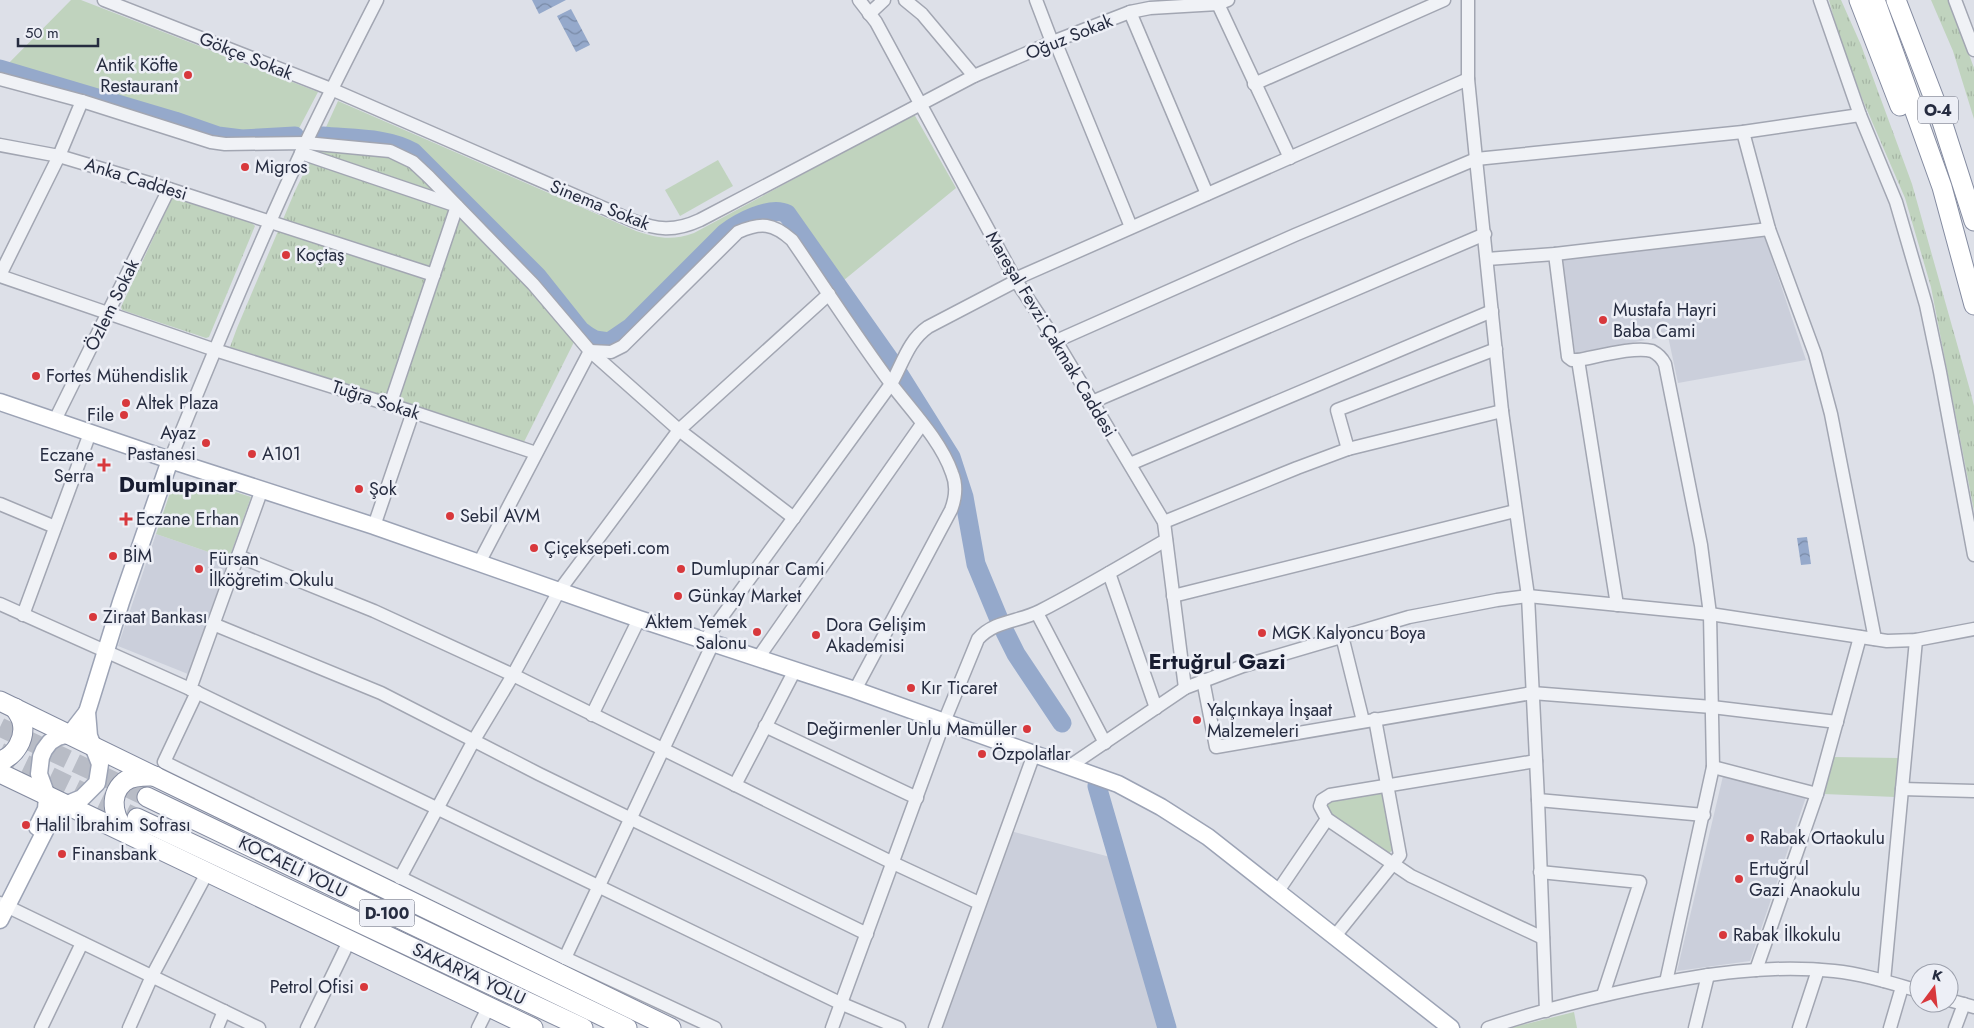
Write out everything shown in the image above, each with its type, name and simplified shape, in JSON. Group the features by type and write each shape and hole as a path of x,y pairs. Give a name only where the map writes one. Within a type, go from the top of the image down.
{"highway":[{"path":"1859,0 1904,117 1942,188"},
{"name":"O-4","path":"1876,0 1942,188 1974,305"},
{"name":"O-4","path":"1896,0 1938,109 1974,222"},
{"path":"8,704 671,1028"},
{"path":"0,761 12,754 21,740 22,722 8,704"},
{"path":"7,776 51,810 96,819 533,1028"},
{"path":"142,841 125,830 117,817 114,802 116,794 124,781 140,776 156,776"},
{"name":"KOCAELİ YOLU","path":"147,797 627,1028"},
{"name":"SAKARYA YOLU","path":"137,818 583,1028"}],"main road":[{"path":"0,402 170,460 374,526 639,619 855,690 1118,784 1161,807 1208,837 1451,1028"},
{"path":"51,810 39,774 41,757 50,742 58,737 70,734 87,712 105,652 170,460"},
{"path":"2,907 51,810 82,798 96,783 100,764 91,744 87,712"}],"street":[{"name":"Gökçe Sokak","path":"104,0 331,89"},
{"path":"170,460 270,221 331,89 377,0"},
{"name":"Mareşal Fevzi Çakmak Caddesi","path":"859,0 883,36 1016,280 1056,341 1164,522 1185,688"},
{"path":"869,14 884,0"},
{"path":"905,0 922,14 974,76"},
{"path":"1036,0 1131,226"},
{"path":"1254,84 1444,0"},
{"path":"1468,0 1468,79 1476,159 1502,411 1528,596 1546,1011"},
{"path":"1820,0 1860,115 1896,202 1926,305 1974,555"},
{"path":"1955,0 1974,50"},
{"path":"1223,2 1254,84 1290,158"},
{"name":"Oğuz Sokak","path":"919,105 974,76 1130,12 1150,8 1223,2"},
{"path":"1130,12 1208,194"},
{"path":"0,79 82,101 211,142 303,148 373,148 402,155 424,172 533,284 590,351 679,430 794,518"},
{"path":"565,958 663,750 709,642 794,518 891,384 908,348 918,334 1016,280 1131,226 1468,79"},
{"name":"Sinema Sokak","path":"331,89 631,220 662,229 687,226 700,220 919,105"},
{"path":"0,276 59,156 82,101"},
{"path":"1056,341 1295,235 1476,159 1743,132 1860,115"},
{"path":"1743,132 1769,229 1812,346 1831,414 1874,639"},
{"name":"Anka Caddesi","path":"0,145 59,156 270,221 434,275"},
{"path":"303,148 457,206"},
{"name":"Özlem Sokak","path":"55,420 169,189"},
{"path":"390,405 457,206"},
{"path":"590,351 611,352 623,346 738,232 752,226 765,225 780,230 792,240 891,384 943,453 956,486 954,503 855,690"},
{"path":"1487,259 1555,254 1769,229"},
{"path":"1092,402 1485,234"},
{"path":"1555,254 1568,357 1572,360 1578,360 1646,350 1654,352 1663,359 1701,545 1710,614 1713,767 1704,816 1666,982"},
{"name":"Tuğra Sokak","path":"0,276 215,350 536,453"},
{"path":"400,878 474,740 513,675 559,591 679,430 829,294"},
{"path":"1130,464 1492,311"},
{"path":"1348,450 1337,410 1496,349"},
{"path":"479,563 590,351"},
{"path":"1578,360 1617,605"},
{"path":"1164,522 1297,468 1348,450 1502,411"},
{"path":"374,526 413,412"},
{"path":"758,658 922,424"},
{"path":"23,615 90,433"},
{"path":"262,489 213,624 193,690 164,762 565,958 715,1028"},
{"path":"0,504 55,527"},
{"path":"1174,596 1515,512"},
{"path":"832,1028 944,722 972,651 985,631 994,626 1037,613 1166,540"},
{"path":"238,556 374,611 513,675 893,863 979,903"},
{"path":"1109,573 1156,708"},
{"path":"1070,766 1185,688 1203,680 1409,616 1497,600 1528,596 1710,614 1874,639 1916,640 1974,629"},
{"path":"0,604 193,690 840,1003 899,1028"},
{"path":"1037,613 1105,743"},
{"path":"592,715 639,619"},
{"path":"213,624 381,693 531,770 867,934"},
{"path":"1335,936 1393,864 1400,852 1388,785 1342,636"},
{"path":"1756,970 1817,794 1860,637"},
{"path":"1884,981 1916,640"},
{"path":"735,785 795,670"},
{"path":"1203,680 1216,747 1532,693 1712,707 1837,722"},
{"path":"765,726 916,798"},
{"path":"935,1028 1034,754"},
{"path":"1536,762 1326,796 1320,806 1327,819 1411,876 1543,938"},
{"path":"1713,767 1817,794"},
{"path":"1902,789 1974,791"},
{"path":"1538,800 1704,816"},
{"path":"1278,891 1327,819"},
{"path":"129,1028 152,976 208,871"},
{"path":"1540,872 1640,882 1603,995"},
{"path":"2,907 82,943 259,1028"},
{"path":"307,1028 350,939"},
{"path":"41,1028 82,943"},
{"path":"1488,1028 1603,995 1666,982 1756,970 1818,970 1858,975 1909,988"},
{"path":"1799,1028 1818,970"},
{"path":"1695,1028 1708,976"},
{"path":"1890,1028 1902,986"},
{"path":"478,1028 489,1006"},
{"path":"1955,1028 1969,1006"},
{"path":"217,1028 224,1012"}],"shaded area":[{"path":"1764,235 1806,360 1678,383 1668,336 1575,353 1562,258"},
{"path":"156,534 229,559 188,674 118,646"},
{"path":"1723,776 1806,797 1750,961 1677,971"},
{"path":"1010,831 1114,858 1164,1028 941,1028"}],"green space":[{"path":"71,0 81,0 318,92 295,136 242,139 218,136 175,121 2,70"},
{"path":"1829,0 1841,0 1861,45 1912,184 1974,406 1974,511 1931,287 1905,198 1841,44"},
{"path":"1931,0 1949,0 1974,68 1974,119 1953,51"},
{"path":"338,101 636,231 658,237 671,238 694,233 914,114 956,188 838,285 787,214 772,212 754,216 725,233 623,334 614,340 599,342 579,329 531,268 434,170 411,151 402,146 380,141 322,136"},
{"path":"322,136 396,144 405,147 421,158 537,276 580,330 523,444 411,404 230,347 295,191"},
{"path":"718,160 733,186 680,216 665,190"},
{"path":"173,196 250,221 255,226 209,337 206,338 122,310 121,307"},
{"path":"204,482 251,497 229,559 156,534 171,490 188,483"},
{"path":"1834,757 1899,758 1895,797 1824,794"},
{"path":"1384,791 1393,850 1389,853 1332,816 1327,806 1330,800"},
{"path":"1574,1012 1577,1028 1510,1028"}],"water":[{"path":"532,0 566,0 539,14"},
{"path":"571,9 590,45 576,52 557,16"},
{"path":"1807,537 1811,564 1801,565 1797,538"}],"waterway":[{"path":"0,69 175,121 218,136 242,139 295,136"},
{"path":"322,136 381,141 413,152 537,276 580,330 595,340 609,342 631,327 731,229 763,213 780,212 787,214 892,363 951,457 964,497 976,564 998,617"},
{"path":"1005,632 1016,654 1062,723"},
{"path":"1097,786 1167,1028"}],"tunnel":[{"path":"0,727 147,797"},
{"path":"0,752 137,818"}],"place":[{"name":"Antik Köfte Restaurant","path":"188,75"},
{"name":"Migros","path":"245,167"},
{"name":"Koçtaş","path":"286,255"},
{"name":"Mustafa Hayri Baba Cami","path":"1603,320"},
{"name":"Fortes Mühendislik","path":"36,376"},
{"name":"Altek Plaza","path":"126,403"},
{"name":"File","path":"124,415"},
{"name":"Ayaz Pastanesi","path":"206,443"},
{"name":"A101","path":"252,454"},
{"name":"Eczane Serra","path":"104,465"},
{"name":"Şok","path":"359,489"},
{"name":"Sebil AVM","path":"450,516"},
{"name":"Eczane Erhan","path":"126,519"},
{"name":"Çiçeksepeti.com","path":"534,548"},
{"name":"BİM","path":"113,556"},
{"name":"Fürsan İlköğretim Okulu","path":"199,569"},
{"name":"Dumlupınar Cami","path":"681,569"},
{"name":"Günkay Market","path":"678,596"},
{"name":"Ziraat Bankası","path":"93,617"},
{"name":"Aktem Yemek Salonu","path":"757,632"},
{"name":"MGK Kalyoncu Boya","path":"1262,633"},
{"name":"Dora Gelişim Akademisi","path":"816,635"},
{"name":"Kır Ticaret","path":"911,688"},
{"name":"Yalçınkaya İnşaat Malzemeleri","path":"1197,720"},
{"name":"Değirmenler Unlu Mamüller","path":"1027,729"},
{"name":"Özpolatlar","path":"982,754"},
{"name":"Halil İbrahim Sofrası","path":"26,825"},
{"name":"Rabak Ortaokulu","path":"1750,838"},
{"name":"Finansbank","path":"62,854"},
{"name":"Ertuğrul Gazi Anaokulu","path":"1739,879"},
{"name":"Rabak İlkokulu","path":"1723,935"},
{"name":"Petrol Ofisi","path":"364,987"}],"district":[{"name":"Dumlupınar","path":"178,484"},
{"name":"Ertuğrul Gazi","path":"1217,661"}]}
